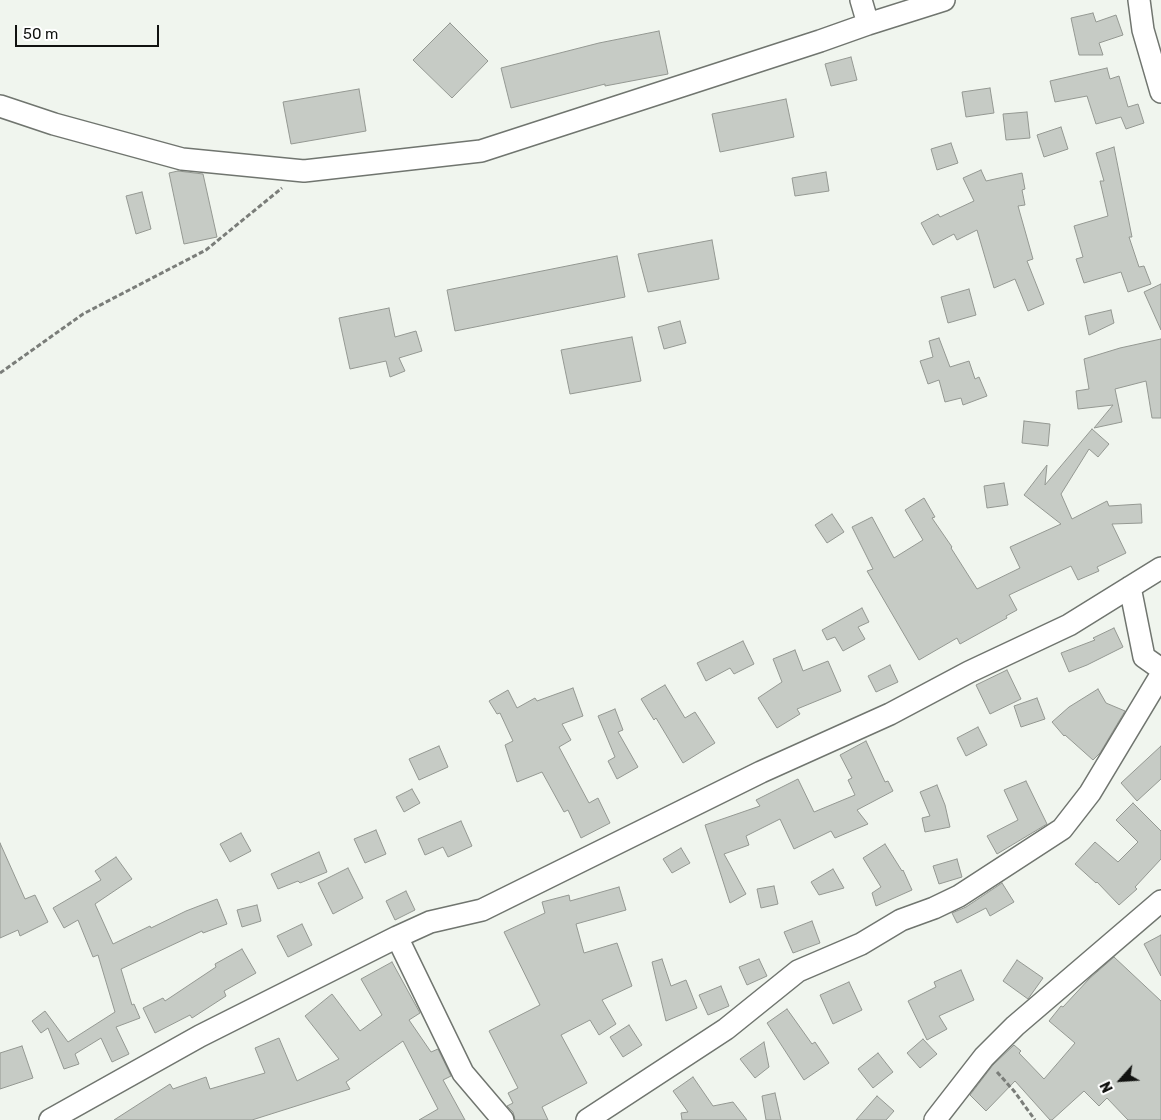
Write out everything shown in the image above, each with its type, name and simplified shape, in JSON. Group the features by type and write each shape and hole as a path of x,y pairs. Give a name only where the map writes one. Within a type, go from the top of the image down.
{"street":[{"path":"861,0 868,24"},
{"path":"0,106 54,124 182,159 304,170 481,151 944,0"},
{"path":"1140,0 1143,30 1161,92"},
{"path":"56,1119 200,1036 397,937 430,922 482,910 761,772 890,714 969,672 1069,625 1161,568"},
{"path":"1130,588 1144,657 1161,669"},
{"path":"587,1120 726,1028 798,972 861,944 901,920 934,908 959,896 1062,829 1090,793 1161,675"},
{"path":"935,1120 984,1057 1015,1026 1161,901"},
{"path":"397,937 462,1073 503,1120"}],"path":[{"path":"0,373 83,314 206,250 304,170"},
{"path":"984,1057 1014,1091 1035,1120"}],"building":[{"path":"1093,13 1096,22 1116,15 1123,35 1099,43 1103,55 1079,55 1071,18"},
{"path":"450,23 488,61 452,98 413,60"},
{"path":"659,31 668,74 605,86 605,84 511,108 501,68 599,43"},
{"path":"851,57 857,80 831,86 825,64"},
{"path":"1107,68 1110,79 1119,76 1128,107 1138,104 1144,123 1126,129 1121,117 1096,124 1087,96 1055,102 1050,81"},
{"path":"990,88 994,113 966,117 962,92"},
{"path":"359,89 366,131 291,144 283,102"},
{"path":"786,99 794,137 720,152 712,114"},
{"path":"1027,112 1030,138 1006,140 1003,114"},
{"path":"1061,127 1068,149 1044,157 1037,135"},
{"path":"951,143 958,163 937,170 931,149"},
{"path":"1114,147 1132,237 1129,237 1139,267 1144,266 1151,284 1128,292 1121,272 1084,283 1076,259 1083,257 1074,226 1108,216 1100,181 1104,181 1096,153"},
{"path":"981,170 986,181 1022,173 1025,189 1022,190 1025,205 1018,206 1033,259 1027,261 1044,304 1028,311 1015,279 994,288 977,230 957,240 954,234 933,245 921,223 938,214 940,217 974,201 963,178"},
{"path":"178,171 203,174 217,237 184,244 169,173"},
{"path":"826,172 829,191 795,196 792,178"},
{"path":"142,192 151,229 136,234 126,196"},
{"path":"712,240 719,279 648,292 638,254"},
{"path":"617,256 625,297 455,331 447,290"},
{"path":"1161,284 1161,330 1144,292"},
{"path":"969,289 976,315 948,323 941,297"},
{"path":"389,308 395,337 416,331 422,351 399,358 405,371 390,377 386,361 350,369 339,318"},
{"path":"1111,310 1114,323 1089,335 1085,316"},
{"path":"680,321 686,343 664,349 658,327"},
{"path":"632,337 641,381 570,394 561,350"},
{"path":"939,338 950,367 969,361 975,379 979,377 987,396 963,405 961,398 945,402 939,380 928,384 920,361 933,357 929,341"},
{"path":"1161,339 1161,418 1152,418 1146,381 1115,389 1122,422 1094,428 1113,405 1078,409 1076,391 1089,389 1084,359 1120,348"},
{"path":"1024,421 1050,424 1048,446 1022,443"},
{"path":"1092,429 1109,444 1098,457 1089,449 1061,494 1072,519 1107,501 1109,506 1141,504 1142,523 1112,524 1126,553 1097,567 1099,571 1078,580 1071,566 1009,595 1017,610 1006,616 1007,618 960,644 957,638 919,660 867,571 873,569 852,527 872,517 894,558 923,540 905,510 924,498 935,517 932,518 977,589 1020,568 1010,547 1061,524 1024,495 1047,465 1045,485"},
{"path":"1004,483 1008,505 987,508 984,486"},
{"path":"832,514 844,532 827,543 815,525"},
{"path":"862,608 869,622 858,627 865,639 843,651 835,637 827,640 822,630"},
{"path":"1114,628 1123,647 1069,672 1061,653 1095,640 1093,638"},
{"path":"743,641 754,664 734,674 730,668 706,681 697,663"},
{"path":"795,650 803,671 828,661 841,691 797,709 800,714 777,728 758,698 782,682 773,659"},
{"path":"890,665 898,682 876,692 868,676"},
{"path":"1007,670 1021,699 990,714 976,685"},
{"path":"665,685 685,718 695,712 715,743 683,763 656,718 654,720 641,699"},
{"path":"573,688 583,716 562,724 571,740 559,747 589,803 598,798 610,823 581,838 568,810 564,812 542,772 517,782 505,745 513,741 500,713 497,714 489,701 508,690 517,708 535,698 537,701"},
{"path":"1098,689 1106,703 1125,711 1100,753 1093,760 1064,736 1052,722 1069,707"},
{"path":"1037,698 1045,719 1021,727 1014,706"},
{"path":"615,709 623,730 618,732 638,767 617,779 608,761 615,757 598,716"},
{"path":"978,727 987,745 966,756 957,738"},
{"path":"866,741 885,782 888,781 893,791 857,810 868,824 835,838 831,831 794,849 780,819 746,836 749,845 724,854 746,894 730,903 705,825 760,806 756,800 798,779 814,812 855,795 848,780 852,778 840,755"},
{"path":"439,746 448,767 419,780 409,759"},
{"path":"1161,746 1161,779 1137,801 1121,783"},
{"path":"1026,781 1047,824 997,854 987,836 1018,820 1004,790"},
{"path":"937,785 945,805 950,827 925,832 922,818 930,816 920,792"},
{"path":"412,789 420,803 404,812 396,797"},
{"path":"1133,803 1161,831 1161,859 1135,887 1137,889 1119,905 1097,882 1075,864 1095,842 1118,862 1138,842 1116,820"},
{"path":"461,821 472,846 448,857 443,847 425,855 418,839"},
{"path":"376,830 386,854 365,863 354,839"},
{"path":"241,833 251,851 230,862 220,844"},
{"path":"0,843 25,899 35,895 48,922 20,936 18,930 0,938"},
{"path":"885,844 903,870 912,890 876,906 872,893 881,887 863,858"},
{"path":"681,848 690,863 672,873 663,859"},
{"path":"319,852 327,872 300,883 298,881 278,889 271,874"},
{"path":"116,857 132,879 95,904 113,944 150,926 151,928 217,899 227,924 203,933 202,931 121,969 132,1005 134,1004 140,1018 116,1027 129,1054 112,1062 101,1038 75,1054 79,1064 64,1069 48,1028 41,1033 32,1021 45,1011 68,1042 115,1012 98,955 93,957 78,920 64,928 53,908 101,880 95,871"},
{"path":"957,859 962,877 939,884 933,866"},
{"path":"348,868 363,898 333,914 318,883"},
{"path":"833,869 844,888 819,895 811,882"},
{"path":"1002,883 1014,902 990,916 986,908 957,923 952,913 966,907"},
{"path":"774,886 778,904 761,908 757,889"},
{"path":"619,887 626,910 576,924 584,953 617,943 632,986 602,1000 616,1024 599,1035 590,1020 561,1035 587,1083 542,1107 548,1120 515,1120 513,1112 507,1106 513,1103 508,1093 518,1088 489,1031 540,1005 504,932 545,913 542,902 569,895 570,901"},
{"path":"406,891 415,910 395,920 386,901"},
{"path":"257,905 261,921 242,927 237,910"},
{"path":"812,921 820,943 793,953 784,932"},
{"path":"302,924 312,945 288,957 277,936"},
{"path":"1161,935 1161,976 1144,944"},
{"path":"242,949 256,973 224,991 226,996 192,1018 190,1015 155,1033 143,1008 163,998 165,1001 216,967 215,964"},
{"path":"1114,957 1161,1001 1161,1120 1128,1120 1107,1098 1099,1106 1084,1091 1050,1120 1015,1081 986,1111 970,1095 993,1065 1014,1045 1021,1051 1019,1053 1044,1079 1075,1043 1049,1021 1061,1006 1063,1007 1089,979"},
{"path":"662,959 671,986 686,980 697,1008 666,1021 652,962"},
{"path":"759,959 767,976 747,985 739,967"},
{"path":"1017,960 1043,978 1028,999 1003,981"},
{"path":"392,962 420,1013 409,1020 431,1052 438,1049 451,1076 443,1080 465,1120 419,1120 438,1109 403,1041 346,1082 350,1089 252,1120 114,1120 170,1084 173,1089 206,1077 210,1089 265,1073 255,1048 279,1038 297,1081 339,1059 305,1016 332,994 360,1031 382,1015 361,979"},
{"path":"961,970 974,1000 939,1016 947,1029 927,1040 908,1001 936,987 934,982"},
{"path":"849,982 862,1010 833,1024 820,995"},
{"path":"721,986 729,1006 708,1015 699,995"},
{"path":"787,1009 812,1044 815,1042 829,1063 804,1080 767,1023"},
{"path":"629,1025 642,1045 623,1057 610,1037"},
{"path":"923,1039 937,1054 920,1068 907,1053"},
{"path":"764,1042 769,1067 755,1078 740,1059"},
{"path":"22,1046 33,1078 0,1089 0,1053"},
{"path":"878,1053 893,1072 873,1088 858,1069"},
{"path":"693,1077 713,1106 733,1102 747,1120 682,1120 681,1113 688,1112 673,1091"},
{"path":"775,1093 781,1120 766,1120 762,1096"},
{"path":"877,1096 894,1111 886,1120 856,1120"}]}
